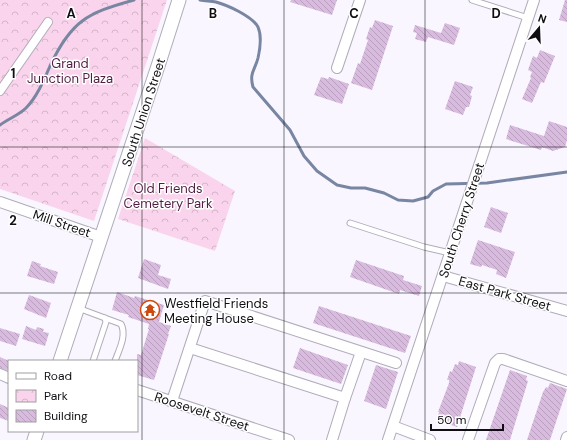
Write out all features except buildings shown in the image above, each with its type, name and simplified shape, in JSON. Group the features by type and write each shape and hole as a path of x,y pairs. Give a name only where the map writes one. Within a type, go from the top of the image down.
{"street":[{"path":"337,68 360,0"},
{"name":"South Cherry Street","path":"388,440 534,0"},
{"name":"South Union Street","path":"60,360 157,70 177,5"},
{"path":"0,91 48,22"},
{"name":"Mill Street","path":"0,202 102,237"},
{"name":"East Park Street","path":"443,276 567,311"},
{"path":"172,401 206,301 396,363"},
{"path":"190,348 345,398"},
{"path":"332,440 361,352"},
{"path":"468,440 497,360 503,360 567,381"},
{"name":"Roosevelt Street","path":"138,390 289,440"},
{"path":"393,426 430,440"}],"lane":[{"path":"472,0 528,18"},
{"path":"350,223 424,247 450,253"},
{"path":"78,308 121,324 124,329 123,336 115,360"},
{"path":"93,360 106,322 105,318"}],"green space":[{"name":"Grand Junction Plaza","path":"0,0 167,0 94,221 0,189"},
{"name":"Old Friends Cemetery Park","path":"145,138 235,191 215,251 118,219"}],"waterway":[{"path":"0,125 20,113 34,99 58,51 73,29 82,21 104,9 134,0"},
{"path":"200,0 216,2 233,8 245,15 258,27 260,34 260,47 252,75 253,87 290,130 304,156 317,171 337,185 351,188 365,188 384,193 398,200 413,201 428,197 433,191 446,184 487,183 567,172"}],"place":[{"name":"Westfield Friends Meeting House","path":"150,310"}]}
